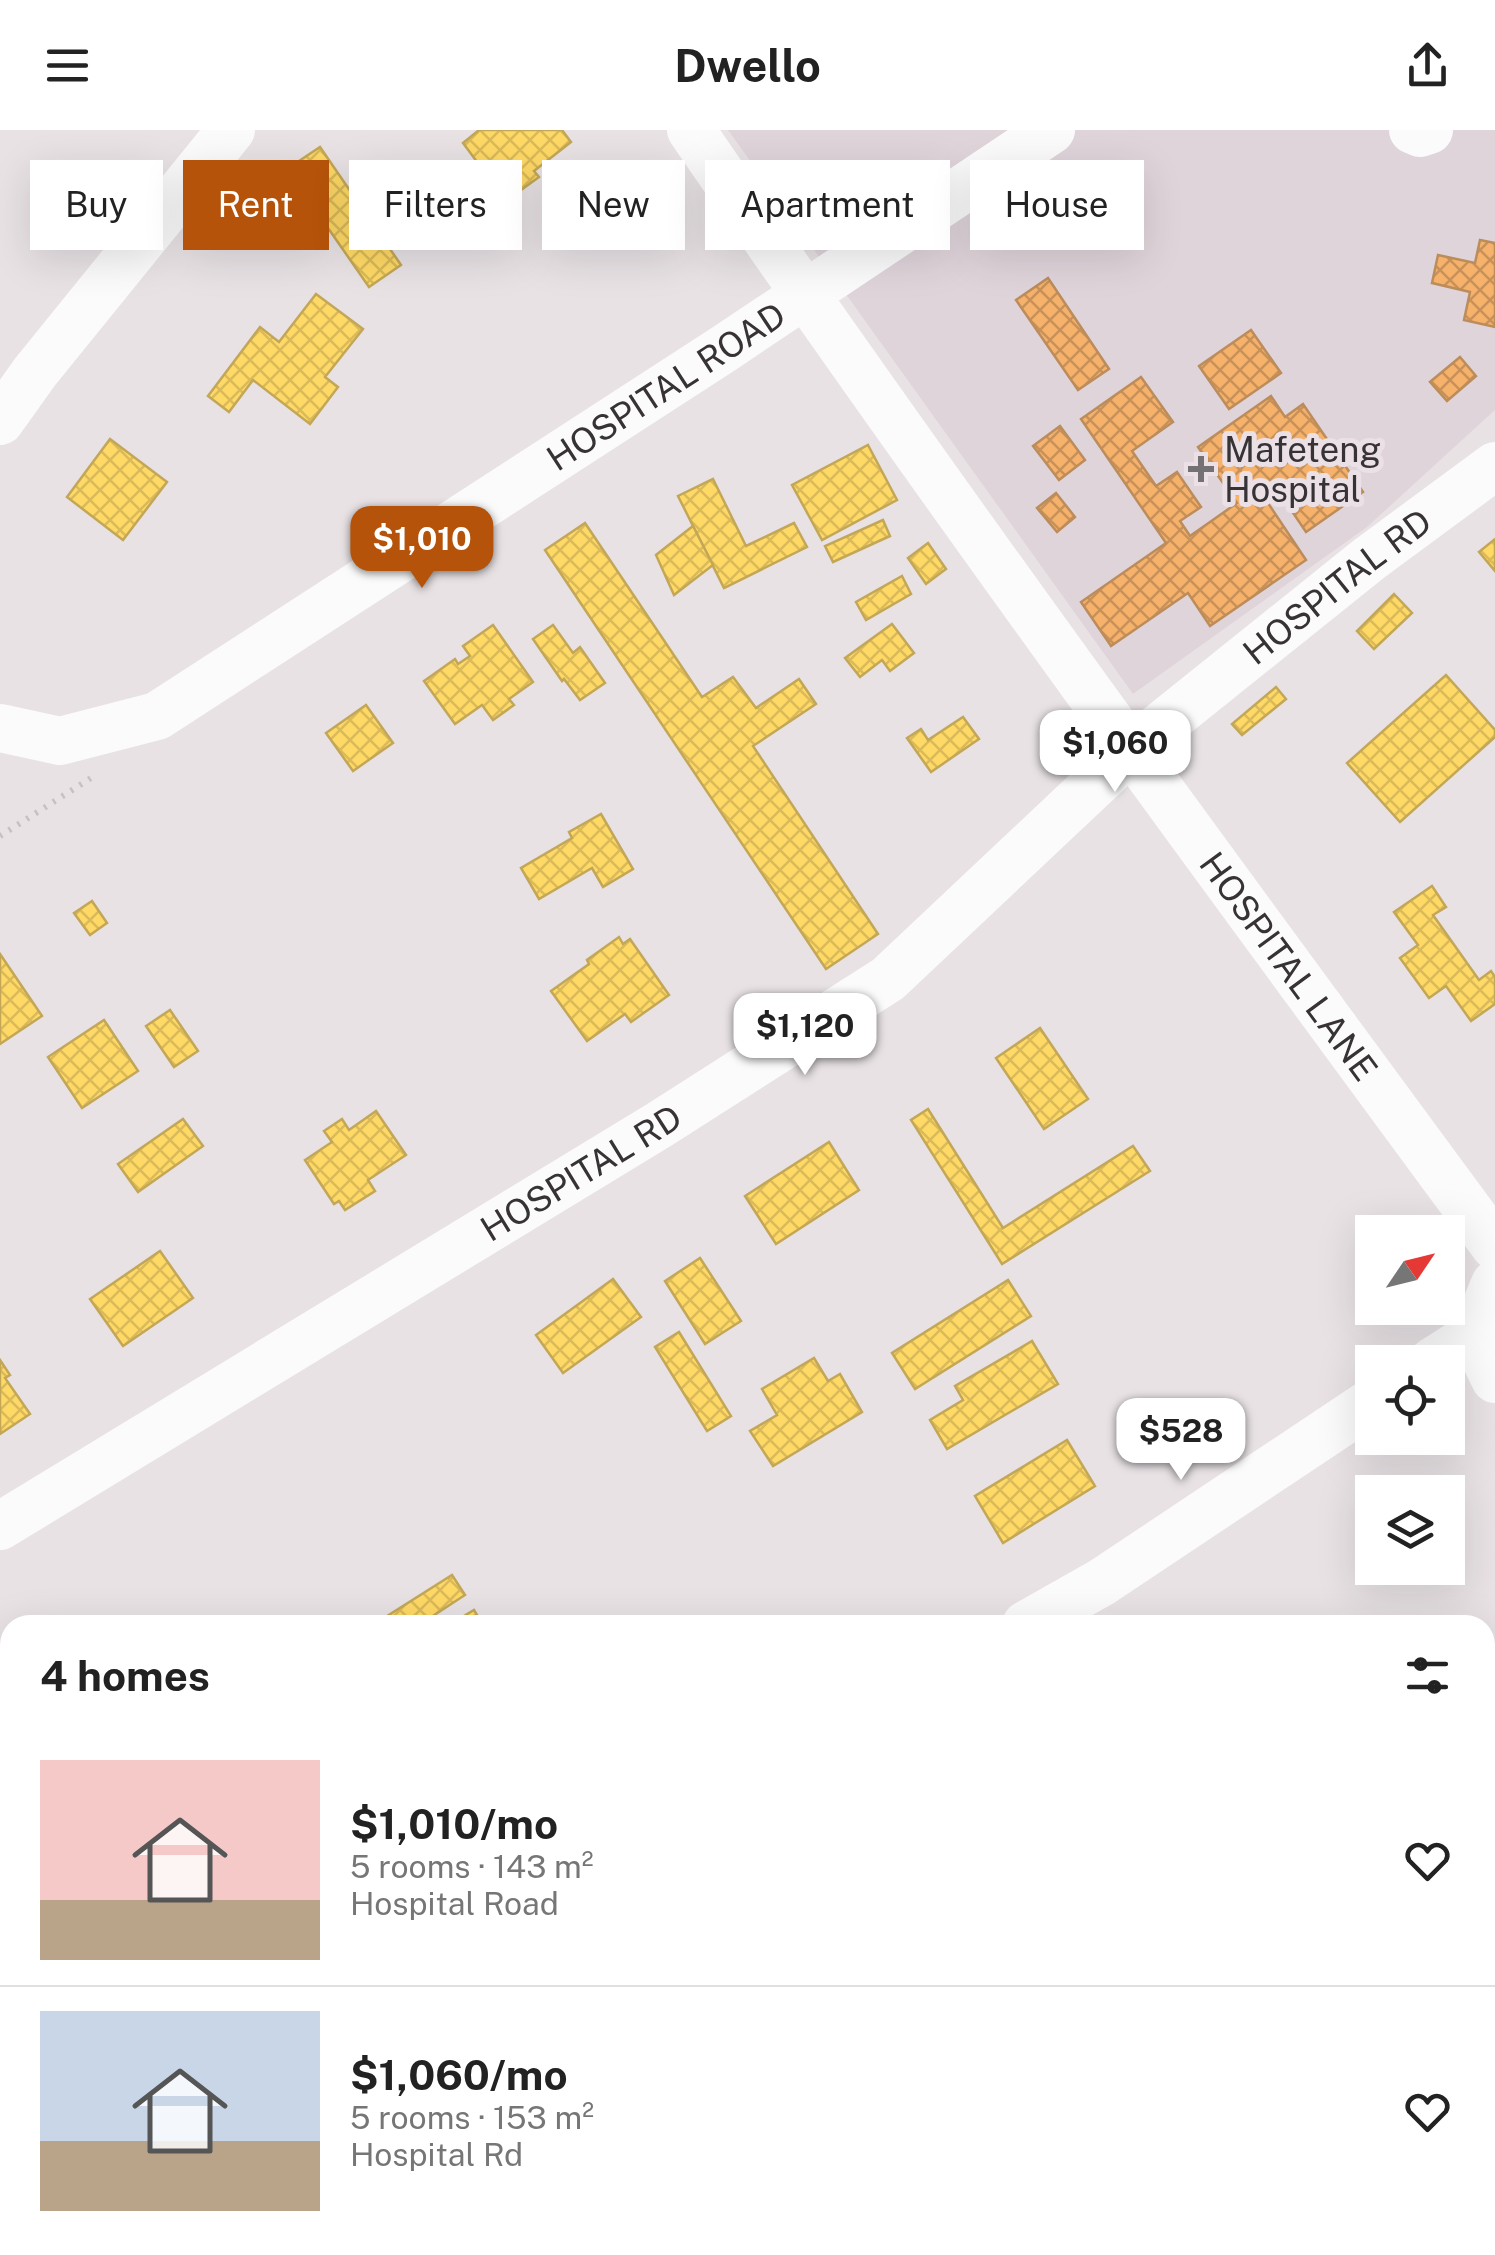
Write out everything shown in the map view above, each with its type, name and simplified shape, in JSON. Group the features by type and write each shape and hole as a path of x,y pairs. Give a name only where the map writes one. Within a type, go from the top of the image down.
{"street":[{"path":"0,421 35,372 231,130"},
{"path":"691,130 804,295"},
{"name":"HOSPITAL ROAD","path":"0,728 60,741 158,716 1051,130"},
{"path":"1413,130 1429,130"},
{"name":"HOSPITAL LANE","path":"804,295 1130,750 1495,1246"},
{"name":"HOSPITAL RD","path":"0,1526 642,1135 888,979 1130,750 1369,559 1495,466"},
{"path":"1458,1345 1474,1335 1495,1284"},
{"path":"1474,1335 1495,1379"},
{"path":"1044,1615 1102,1582 1355,1413"}],"shaded area":[{"name":"Mafeteng Hospital","path":"728,130 1495,130 1495,410 1367,527 1133,694 814,250 950,250 950,160 750,160"}],"building: Homes":[{"path":"479,130 562,130 571,142 548,160 542,160 534,171 539,177 522,189 522,160 476,160 463,143"},
{"path":"320,147 329,160 300,160"},
{"path":"329,160 349,189 349,250 391,250 401,265 369,287 329,229"},
{"path":"316,294 363,329 325,377 338,387 310,424 253,380 229,412 208,396 260,327 279,342"},
{"path":"110,439 167,482 123,540 67,497"},
{"path":"868,445 897,500 822,540 792,485"},
{"path":"713,479 746,546 794,523 807,547 724,588 678,496"},
{"path":"883,520 890,536 833,562 825,546"},
{"path":"585,523 702,697 733,677 756,708 799,679 816,704 753,746 878,934 826,969 545,550"},
{"path":"693,526 713,565 674,595 656,555"},
{"path":"1495,539 1495,571 1479,552"},
{"path":"928,543 946,569 926,584 908,558"},
{"path":"902,576 911,594 866,620 856,602"},
{"path":"1394,594 1412,613 1374,649 1357,631"},
{"path":"892,624 914,653 890,671 882,660 860,677 845,658"},
{"path":"493,625 533,682 509,699 514,705 493,720 482,705 455,724 424,681 455,659 458,664 470,656 463,646"},
{"path":"553,625 573,653 580,647 605,683 580,700 533,639"},
{"path":"1446,675 1495,730 1495,737 1400,822 1347,763"},
{"path":"1276,687 1286,699 1242,735 1232,724"},
{"path":"366,705 393,743 353,771 326,733"},
{"path":"963,717 979,739 931,772 907,738 921,729 928,740"},
{"path":"601,814 633,869 603,887 592,868 539,899 521,868 572,838 569,832"},
{"path":"1432,886 1446,907 1433,915 1479,980 1491,971 1495,977 1495,1004 1471,1021 1446,986 1429,998 1400,958 1418,945 1394,912"},
{"path":"92,901 107,923 90,935 74,913"},
{"path":"619,937 623,944 630,939 669,995 631,1022 625,1014 587,1041 551,991"},
{"path":"0,954 42,1016 0,1044"},
{"path":"170,1010 198,1051 174,1067 146,1026"},
{"path":"104,1020 138,1071 82,1108 48,1057"},
{"path":"1040,1028 1088,1099 1044,1129 996,1058"},
{"path":"928,1109 1003,1228 1133,1146 1150,1171 1002,1264 911,1120"},
{"path":"376,1111 406,1155 368,1180 375,1191 345,1210 339,1201 334,1204 305,1160 332,1142 324,1131 342,1119 349,1130"},
{"path":"183,1119 203,1146 138,1192 118,1164"},
{"path":"829,1142 859,1190 776,1244 745,1196"},
{"path":"160,1251 193,1298 123,1346 90,1299"},
{"path":"700,1258 741,1321 705,1344 665,1281"},
{"path":"613,1279 641,1317 563,1373 536,1335"},
{"path":"1008,1280 1031,1316 915,1389 892,1353"},
{"path":"679,1332 731,1416 707,1431 655,1347"},
{"path":"1032,1341 1058,1384 947,1449 930,1420 963,1400 955,1386"},
{"path":"814,1358 828,1381 840,1374 862,1412 773,1466 750,1431 777,1415 762,1389"},
{"path":"0,1360 10,1375 5,1378 30,1414 0,1434"},
{"path":"1067,1440 1095,1486 1003,1543 975,1496"},
{"path":"452,1575 465,1595 434,1615 389,1615"}],"building: Health":[{"path":"1480,240 1495,243 1495,327 1464,320 1470,292 1432,283 1438,255 1475,263"},
{"path":"1048,278 1109,369 1078,390 1016,300"},
{"path":"1251,330 1281,373 1229,409 1199,366"},
{"path":"1460,357 1476,376 1447,401 1430,382"},
{"path":"1141,377 1173,422 1132,451 1156,486 1177,472 1201,507 1180,521 1190,536 1237,503 1198,447 1271,396 1285,417 1303,404 1363,492 1306,532 1277,489 1264,497 1306,560 1210,626 1188,593 1111,646 1081,602 1166,543 1081,419"},
{"path":"1060,426 1085,460 1059,480 1033,446"},
{"path":"1056,493 1075,517 1057,532 1037,508"}],"place":[{"name":"Mafeteng Hospital","path":"1201,469"}]}
